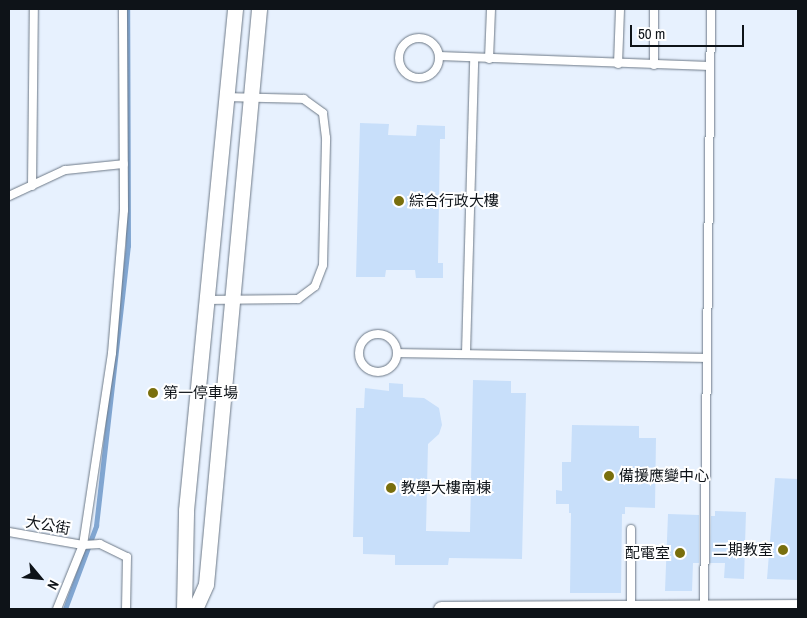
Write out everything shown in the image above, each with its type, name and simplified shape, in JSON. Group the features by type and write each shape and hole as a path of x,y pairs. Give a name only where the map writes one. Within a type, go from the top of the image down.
{"street":[{"path":"184,609 186,510 204,300 235,9"},
{"path":"195,609 206,584 248,98 259,9"},
{"path":"441,609 798,607"}],"lane":[{"path":"32,186 34,9"},
{"path":"57,609 83,545 112,353 124,210 123,9"},
{"path":"489,60 491,9"},
{"path":"618,64 620,9"},
{"path":"654,9 654,65"},
{"path":"704,608 711,9"},
{"path":"423,38 435,45 439,56 434,72 422,78 408,75 400,64 400,50 409,40 423,38"},
{"path":"439,56 489,60 710,66"},
{"path":"466,352 474,59"},
{"path":"204,300 298,299 315,286 323,265 326,138 323,113 304,100 227,97"},
{"path":"9,196 65,170 124,164"},
{"path":"383,334 394,342 398,353 392,366 380,372 367,369 360,358 361,345 370,335 383,334"},
{"path":"398,353 466,352 706,358"},
{"path":"631,528 631,608"},
{"name":"大公街","path":"9,532 83,545 100,544 127,557 126,609"}],"building":[{"name":"綜合行政大樓","path":"360,123 389,124 388,135 416,136 417,125 445,126 445,139 440,139 438,263 443,263 443,278 416,278 415,270 386,270 385,277 356,277"},
{"path":"473,380 511,381 511,393 526,393 522,559 449,558 448,565 395,565 395,555 363,554 363,537 353,537 356,408 364,408 365,388 389,391 389,383 403,384 403,397 424,398 439,408 442,425 439,434 428,444 426,531 470,532"},
{"name":"備援應變中心","path":"572,425 639,426 639,438 656,438 655,508 625,507 625,514 622,514 621,593 570,593 571,513 569,513 569,504 556,504 556,490 562,491 562,462 571,462"},
{"name":"二期教室","path":"775,478 798,479 798,580 767,579"},
{"path":"715,511 746,512 744,579 724,578 725,563 710,563 711,516 715,516"},
{"name":"配電室","path":"668,514 699,515 699,563 693,563 692,591 665,591"}],"waterway":[{"path":"65,609 96,526 128,246 127,9"}],"place":[{"name":"綜合行政大樓","path":"399,201"},
{"name":"第一停車場","path":"153,393"},
{"name":"備援應變中心","path":"609,476"},
{"name":"教學大樓南棟","path":"391,488"},
{"name":"二期教室","path":"783,550"},
{"name":"配電室","path":"680,553"}]}
